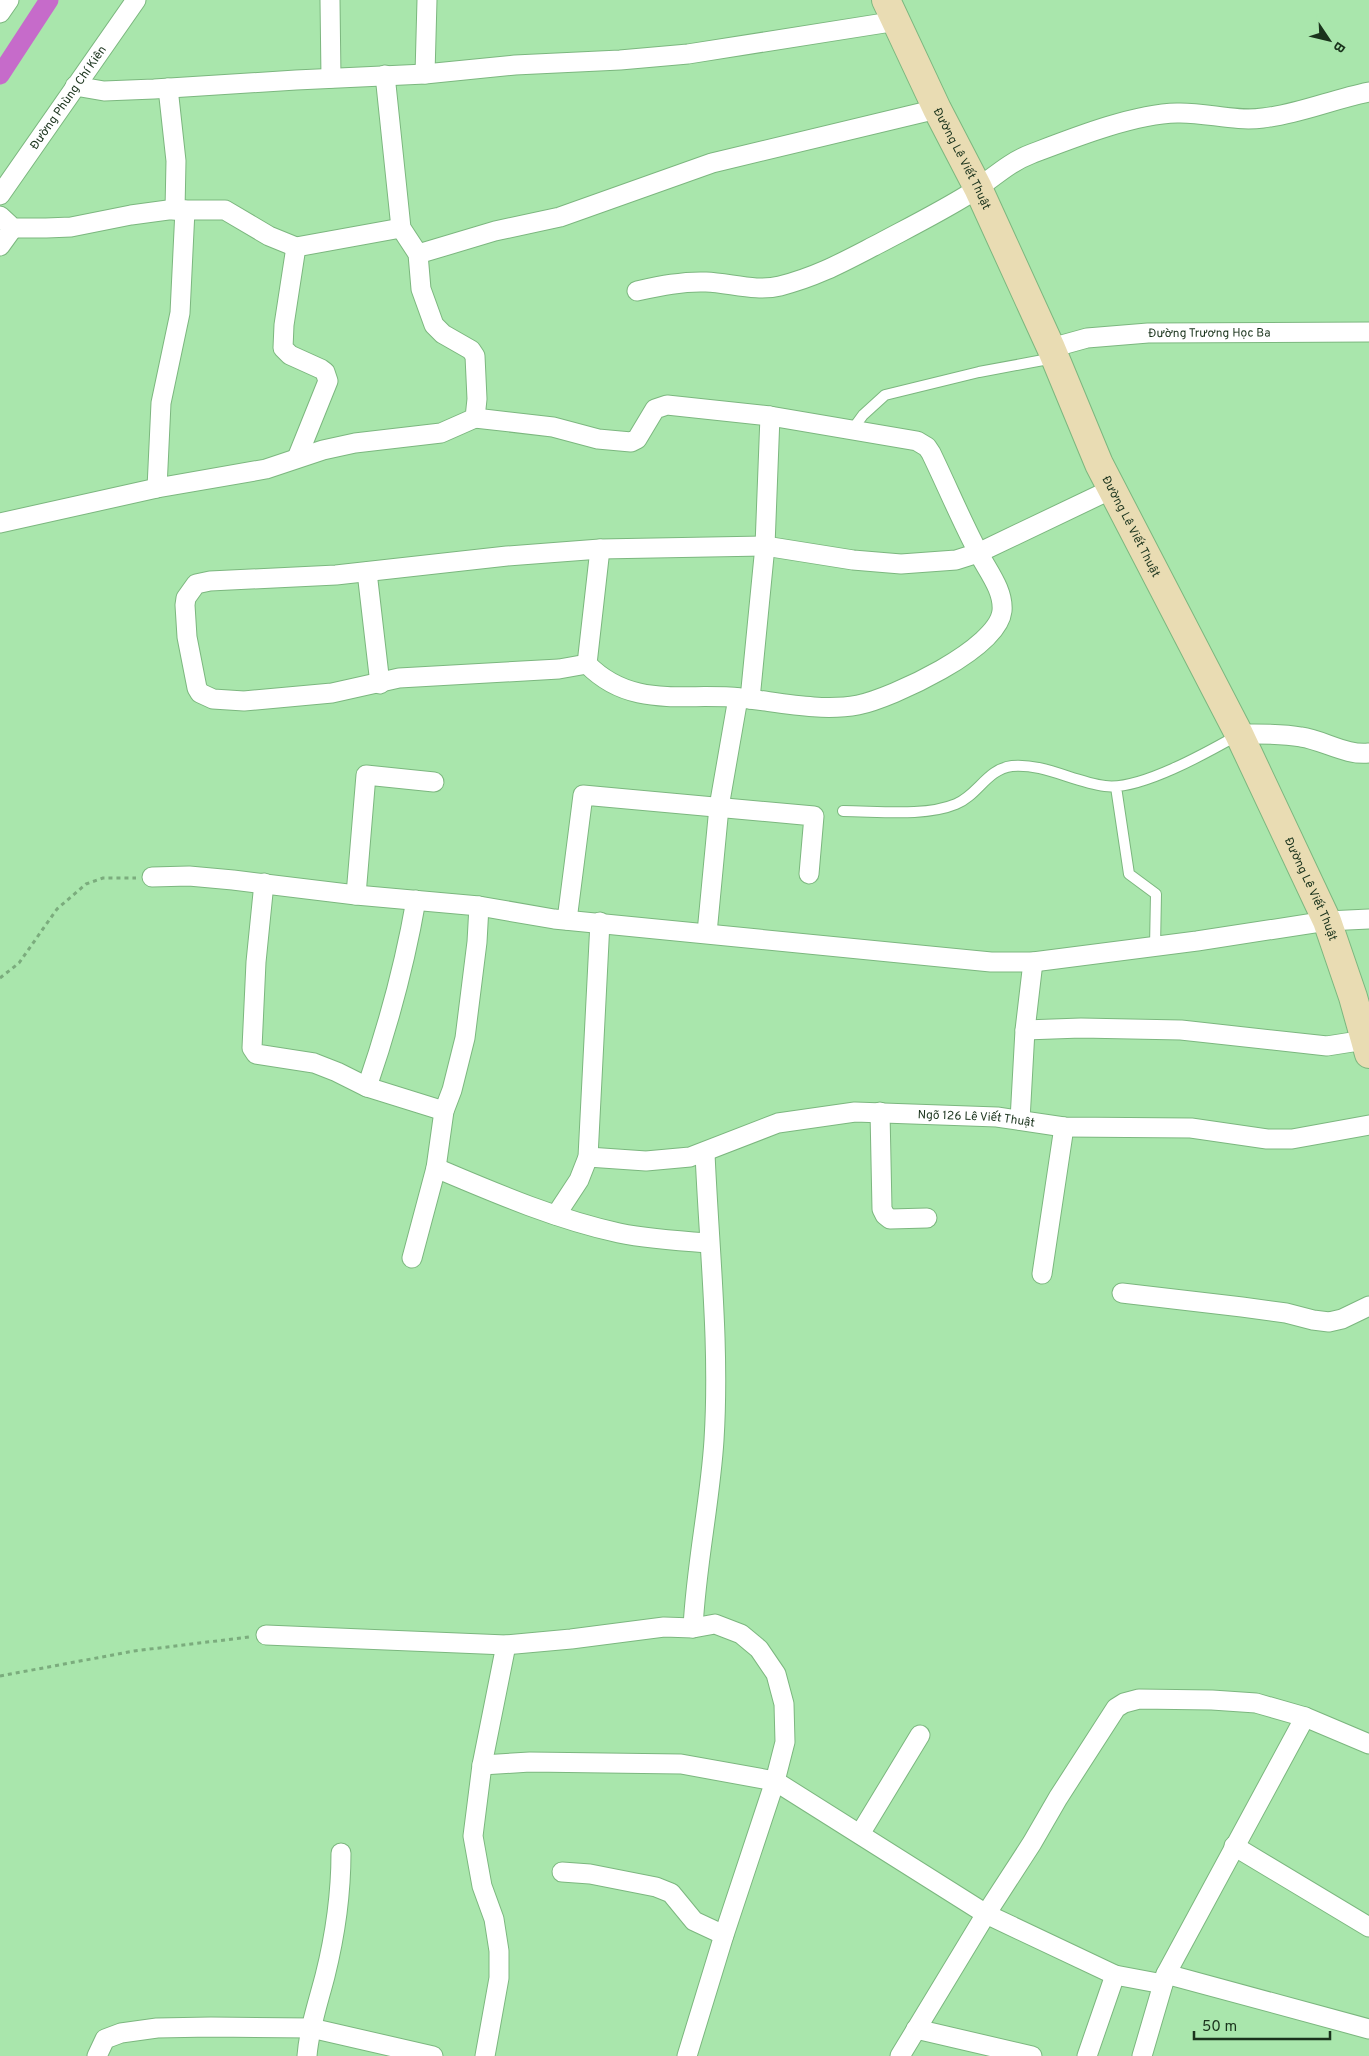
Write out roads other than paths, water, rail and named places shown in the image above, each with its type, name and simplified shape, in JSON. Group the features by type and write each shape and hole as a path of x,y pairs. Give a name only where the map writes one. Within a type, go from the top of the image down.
{"main road":[{"name":"Đường Lê Viết Thuật","path":"892,11 937,109 978,188 1053,353 1099,464 1239,734 1327,921 1353,996 1367,1047"}],"street":[{"path":"0,14 9,0"},
{"name":"Đường Phùng Chí Kiên","path":"0,195 136,0"},
{"path":"330,0 331,78"},
{"path":"425,74 427,0"},
{"path":"75,86 104,91 168,88 425,74 515,65 688,54 892,11"},
{"path":"385,75 401,228 418,254 422,289 434,325 443,334 471,350 475,356 477,399 475,418"},
{"path":"157,488 161,403 180,313 180,210 168,88"},
{"path":"637,291 666,285 706,282 760,288 777,287 815,276 850,260 936,214 978,188 999,171 1030,154 1134,120 1159,114 1179,113 1238,119 1262,118 1286,114 1369,92"},
{"path":"418,254 495,231 560,217 712,164 937,109"},
{"path":"0,246 7,222 71,227 131,215 180,210 225,210 270,236 296,247 401,228"},
{"path":"296,247 282,341 283,348 290,355 321,369 325,372 328,381 297,458"},
{"name":"Đường Trương Học Ba","path":"1053,353 1086,338 1148,333 1369,332"},
{"path":"0,523 157,488 266,469 283,465 297,458 355,443 441,433 475,418 553,427 598,439 631,442 638,439 653,412 660,406 693,407 770,416 917,440 927,447 954,500 978,553 990,572 999,594 1002,610 999,623 994,630 968,653 953,663 906,688 858,705 831,707 744,699 682,698 646,694 624,689 606,681 587,664"},
{"path":"707,933 719,807 744,699 765,546 770,416"},
{"path":"587,664 559,669 399,678 380,684 332,693 275,699 244,701 213,699 200,693 197,688 187,637 186,598 196,584 210,581 336,575 506,556 600,549 765,546 853,560 901,564 956,560 978,553 1112,489"},
{"path":"587,664 600,549"},
{"path":"367,572 380,684"},
{"path":"1239,734 1279,734 1302,737 1354,752 1369,753"},
{"path":"356,895 366,776 434,782"},
{"path":"567,920 583,796 814,816 809,874"},
{"path":"152,878 189,876 264,883 356,895 479,906 567,920 991,962 1034,962 1155,947 1327,921 1369,919"},
{"path":"264,883 256,962 252,1048 256,1054 314,1063 367,1087 444,1111"},
{"path":"367,1087 381,1048 410,938 416,900"},
{"path":"412,1258 436,1168 444,1111 455,1081 466,1038 477,942 479,906"},
{"path":"556,1215 579,1180 588,1157 600,922"},
{"path":"1020,1120 1024,1030 1034,962"},
{"path":"1024,1030 1081,1028 1181,1030 1327,1046 1367,1047"},
{"name":"Ngõ 126 Lê Viết Thuật","path":"588,1157 646,1161 690,1157 778,1123 855,1112 947,1114 1020,1120 1064,1127 1191,1128 1267,1139 1292,1139 1369,1125"},
{"path":"880,1112 882,1209 885,1215 890,1218 927,1218"},
{"path":"1042,1274 1064,1127"},
{"path":"693,1628 695,1591 714,1440 716,1374 715,1298 709,1243 705,1152"},
{"path":"436,1168 496,1194 556,1215 652,1239 709,1243"},
{"path":"1122,1293 1242,1307 1329,1322 1342,1319 1369,1306"},
{"path":"266,1635 506,1645 572,1639 664,1627 693,1628 715,1624 741,1634 759,1649 776,1674 784,1704 785,1742 775,1781 724,1935 687,2056"},
{"path":"485,2056 499,1978 499,1951 494,1919 482,1886 473,1836 482,1765 506,1645"},
{"path":"900,2056 1058,1798 1116,1708 1124,1703 1139,1699 1256,1703 1306,1717 1369,1744"},
{"path":"1142,2056 1164,1979 1234,1846 1306,1717"},
{"path":"860,1834 920,1735"},
{"path":"482,1765 530,1762 681,1764 775,1781 986,1914 1115,1975 1164,1979 1369,2029"},
{"path":"1234,1846 1369,1928"},
{"path":"307,2056 311,2028 333,1934 341,1880 341,1853"},
{"path":"562,1872 590,1874 656,1887 670,1893 694,1921 724,1935"},
{"path":"1087,2056 1115,1975"},
{"path":"97,2056 104,2039 121,2033 157,2028 211,2026 311,2028 433,2056"},
{"path":"916,2029 1032,2056"}],"lane":[{"path":"852,430 863,415 885,395 1053,353"},
{"path":"843,811 935,811 958,803 996,771 1013,766 1040,769 1068,778 1116,787 1148,778 1185,764 1239,734"},
{"path":"1116,787 1129,874 1156,894 1155,947"}],"waterway":[{"path":"0,75 49,0"}]}
